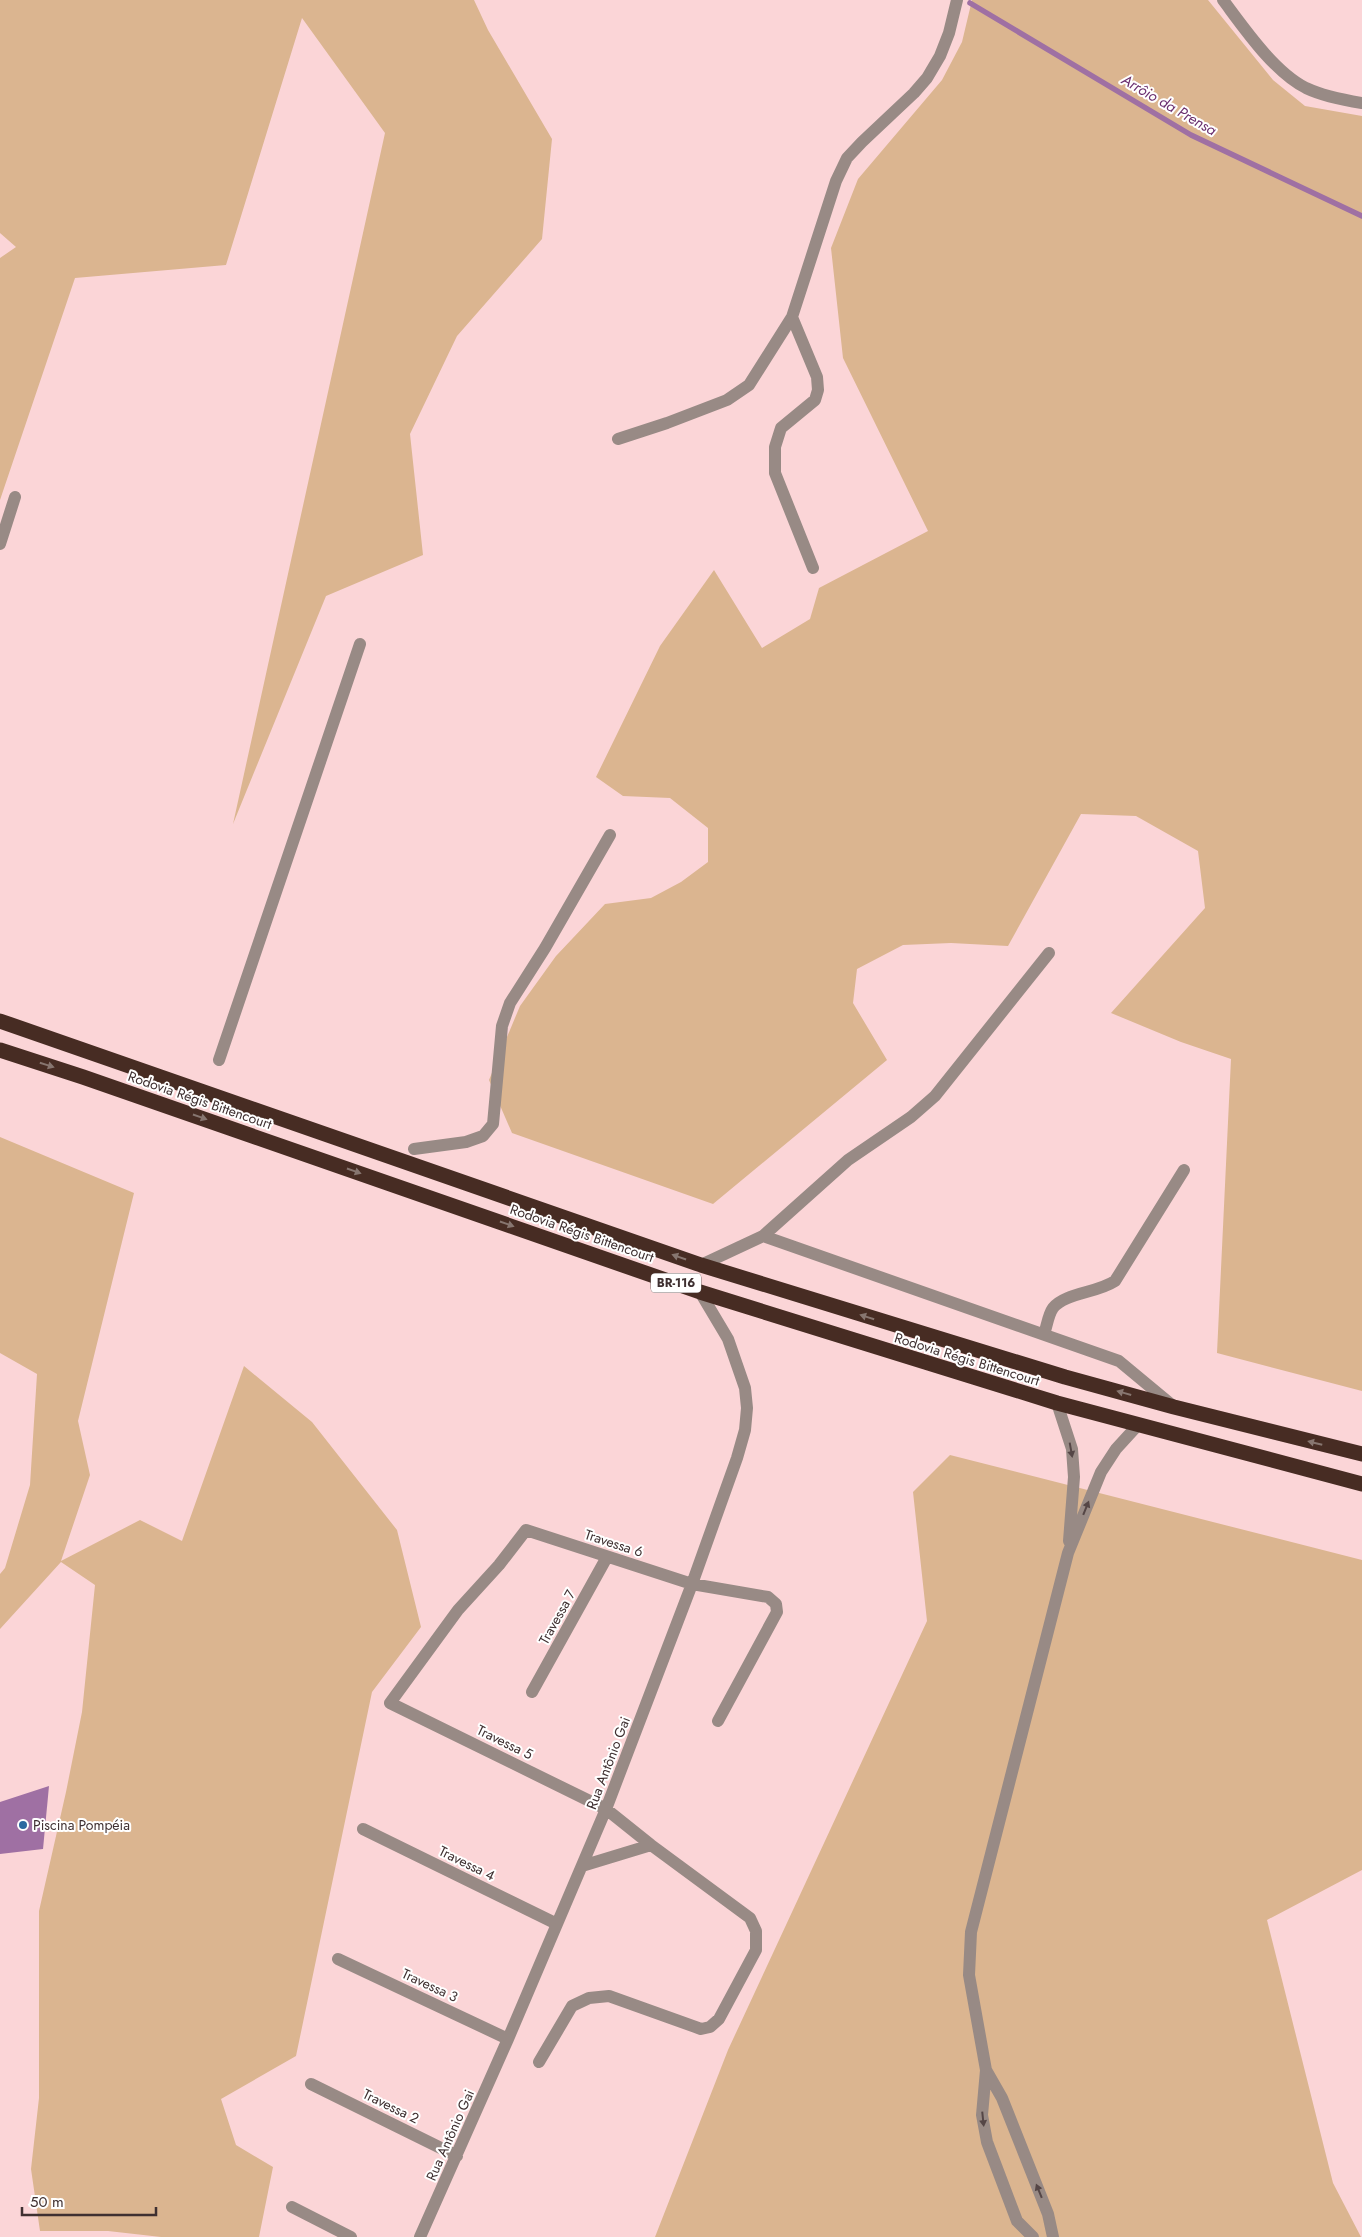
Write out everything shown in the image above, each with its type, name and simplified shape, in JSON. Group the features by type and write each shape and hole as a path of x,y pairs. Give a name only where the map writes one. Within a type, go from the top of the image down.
{"highway":[{"name":"Rodovia Régis Bittencourt","path":"0,1021 701,1265 1007,1360 1174,1407 1362,1454"},
{"name":"Rodovia Régis Bittencourt","path":"0,1050 83,1076 700,1292 1057,1403 1137,1426 1362,1484"}],"street":[{"path":"618,439 668,423 727,400 750,385 792,317 836,181 847,158 927,78 943,48 957,0"},
{"path":"1223,0 1268,56 1288,76 1304,87 1323,95 1362,103"},
{"path":"792,317 817,377 818,390 815,400 781,428 775,447 775,472 813,568"},
{"path":"0,544 15,497"},
{"path":"219,1060 360,644"},
{"path":"414,1149 466,1142 483,1136 493,1124 502,1026 510,1003 545,948 610,835"},
{"path":"701,1265 763,1236 848,1160 911,1117 935,1096 1048,953"},
{"path":"1044,1334 1052,1309 1060,1300 1104,1288 1115,1281 1184,1170"},
{"path":"763,1236 1119,1361 1174,1407"},
{"name":"Rua Antônio Gai","path":"420,2237 508,2039 606,1809 738,1458 748,1408 745,1388 728,1339 700,1292"},
{"path":"1057,1403 1072,1449 1073,1468 1068,1554"},
{"path":"1032,2237 1017,2221 987,2142 982,2115 986,2070 969,1974 971,1932 1068,1554 1101,1472 1116,1449 1137,1426"},
{"name":"Travessa 6","path":"390,1703 458,1610 499,1565 526,1530 692,1584 768,1597 776,1604 777,1612 718,1721"},
{"name":"Travessa 7","path":"532,1692 607,1556"},
{"name":"Travessa 5","path":"390,1703 606,1809 651,1845 750,1918 756,1931 756,1950 719,2020 710,2026 701,2029 609,1996 589,1998 572,2006 539,2062"},
{"name":"Travessa 4","path":"363,1829 557,1924"},
{"path":"582,1866 651,1845"},
{"name":"Travessa 3","path":"338,1959 508,2039"},
{"path":"986,2070 1002,2098 1048,2214 1053,2237"},
{"name":"Travessa 2","path":"311,2084 457,2156"},
{"path":"292,2207 351,2237"}],"shaded area":[{"path":"0,0 474,0 488,30 552,139 542,239 457,336 410,434 423,555 326,596 233,824 385,133 302,18 226,265 75,278 0,500 0,258 16,247 0,233"},
{"path":"972,0 1208,0 1273,80 1305,106 1362,116 1362,1391 1217,1353 1231,1059 1181,1042 1111,1013 1205,908 1198,851 1136,816 1081,814 1008,946 951,943 903,945 857,969 853,1003 887,1060 713,1204 512,1133 489,1080 520,1006 556,956 605,904 651,898 681,882 708,862 708,828 670,798 623,796 596,777 660,646 714,570 762,648 810,619 819,588 928,531 843,358 831,248 858,179 942,80 962,42"},
{"path":"0,1137 134,1193 78,1421 90,1475 61,1561 140,1520 182,1541 244,1366 312,1422 397,1530 421,1627 372,1692 296,2056 221,2099 236,2145 273,2167 259,2237 161,2237 108,2231 40,2231 31,2169 39,2098 39,1911 82,1712 95,1585 61,1562 0,1629 0,1574 5,1568 30,1485 37,1374 0,1353"},
{"path":"950,1455 1362,1560 1362,1870 1267,1920 1333,2183 1361,2237 655,2237 728,2050 927,1621 913,1492"},
{"name":"Piscina Pompéia","path":"49,1786 43,1849 0,1854 0,1802"}],"waterway":[{"name":"Arrôio da Prensa","path":"970,3 1191,135 1362,216"}],"place":[{"name":"Piscina Pompéia","path":"23,1825"}]}
